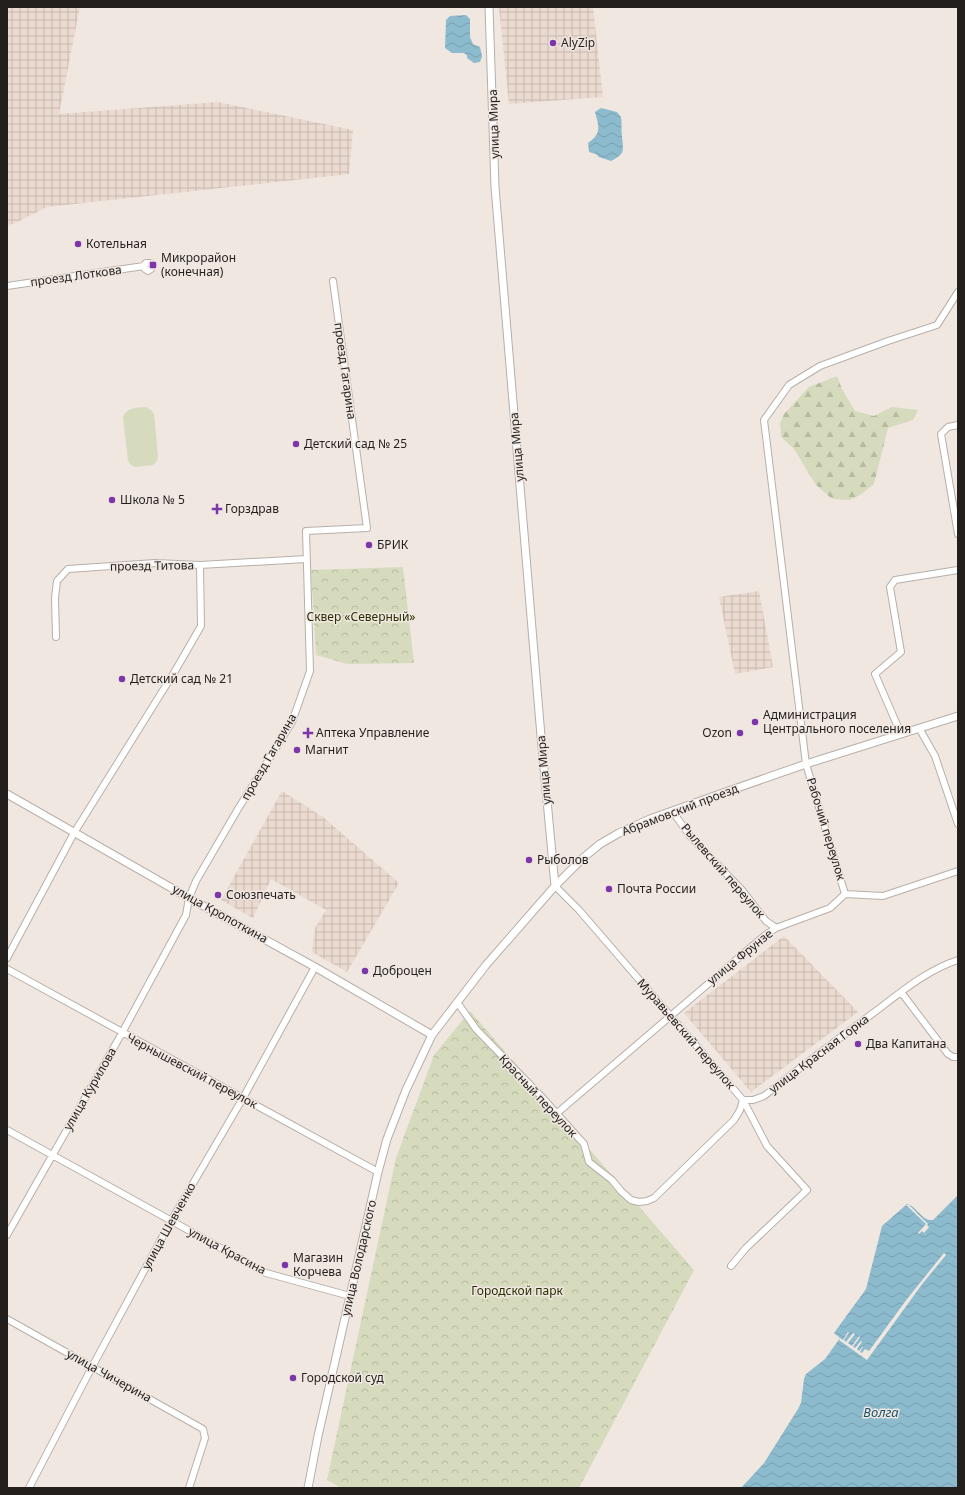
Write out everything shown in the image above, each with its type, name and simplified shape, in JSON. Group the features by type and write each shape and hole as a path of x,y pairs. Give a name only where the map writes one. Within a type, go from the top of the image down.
{"street":[{"name":"улица Мира","path":"490,7 496,187 540,728 555,886"},
{"name":"проезд Лоткова","path":"7,286 144,266"},
{"name":"проезд Гагарина","path":"189,898 196,881 238,809 292,722 310,671 306,531 367,528 333,281"},
{"name":"Рабочий переулок","path":"845,894 806,764 764,420 789,385 820,366 937,325 958,292"},
{"path":"958,425 948,427 941,434 958,534"},
{"name":"проезд Титова","path":"56,637 55,598 57,581 68,569 155,564 200,565 306,559"},
{"path":"7,958 74,833 175,671 201,626 200,565"},
{"path":"900,734 875,674 901,652 890,587 895,580 958,570"},
{"name":"Абрамовский проезд","path":"432,1035 495,953 555,886 583,858 600,844 625,830 672,811 806,764 958,716"},
{"path":"919,728 935,756 958,824"},
{"name":"улица Кропоткина","path":"7,794 189,898 315,967 432,1035"},
{"name":"Рылевский переулок","path":"672,811 691,837 742,890 766,920 776,928"},
{"path":"845,894 883,896 958,871"},
{"name":"Муравьевский переулок","path":"555,886 578,910 743,1100 767,1146 807,1190 746,1248 731,1266"},
{"name":"улица Фрунзе","path":"556,1114 764,936 776,928 830,908 845,894"},
{"name":"улица Курилова","path":"7,1235 122,1033 186,915 189,898"},
{"name":"улица Красная Горка","path":"743,1100 753,1100 764,1096 901,992 928,974 948,963 958,960"},
{"name":"улица Шевченко","path":"29,1488 171,1221 243,1098 315,967"},
{"name":"Чернышевский переулок","path":"7,969 378,1172"},
{"path":"901,992 948,1054 958,1057"},
{"name":"Красный переулок","path":"457,1002 476,1029 540,1095 584,1144 589,1162 612,1180 631,1200 639,1202 654,1198 672,1182 734,1120 740,1110 743,1100"},
{"name":"улица Володарского","path":"308,1488 318,1436 378,1172 387,1139 406,1090 432,1035"},
{"name":"улица Красина","path":"7,1130 266,1273 350,1296"},
{"name":"улица Чичерина","path":"7,1319 203,1429 205,1438 189,1488"}],"shaded area":[{"path":"7,7 80,7 59,114 218,102 353,130 349,174 47,207 13,224 7,225"},
{"path":"499,7 593,7 603,97 509,104"},
{"path":"759,591 773,667 735,674 719,597"},
{"path":"282,791 323,817 399,883 347,972 312,952 315,928 326,910 271,879 253,918 221,900"},
{"path":"784,936 858,1012 751,1092 684,1013"}],"green space":[{"path":"837,376 842,389 855,411 874,416 892,407 918,410 913,420 888,428 874,484 860,495 850,500 832,499 816,485 794,449 781,437 780,423 784,414 809,387"},
{"path":"146,407 154,414 158,456 157,461 153,465 135,467 128,461 123,417 127,411"},
{"name":"Сквер «Северный»","path":"403,567 414,663 347,664 316,655 311,570"},
{"name":"Городской парк","path":"470,1011 694,1270 579,1488 341,1488 327,1480 396,1158 434,1055"}],"water":[{"path":"466,15 470,19 470,37 473,44 480,47 482,56 480,62 474,63 467,58 467,55 463,53 452,53 445,48 446,20 450,16"},
{"path":"601,108 617,112 621,117 622,151 619,156 611,161 589,152 588,143 596,136 598,129 598,122 595,112"},
{"name":"Волга","path":"958,1195 958,1488 741,1488 764,1463 798,1409 801,1403 806,1374 825,1359 840,1338 834,1333 866,1289 882,1226 907,1204 925,1218 933,1220"}],"pier":[{"path":"906,1205 909,1205 928,1224 927,1225 929,1227 924,1233 922,1231 919,1234 918,1233 926,1224"},
{"path":"944,1253 946,1255 923,1283 867,1360 839,1340 840,1338 843,1340 848,1332 849,1333 844,1340 846,1342 853,1333 855,1334 848,1343 852,1346 859,1336 860,1337 853,1347 855,1348 861,1341 862,1342 857,1349 859,1351 863,1346 860,1352 862,1353 865,1349 869,1351 907,1299"}],"place":[{"name":"AlyZip","path":"553,43"},
{"name":"Котельная","path":"78,244"},
{"name":"Микрорайон (конечная)","path":"153,265"},
{"name":"Детский сад № 25","path":"296,444"},
{"name":"Школа № 5","path":"112,500"},
{"name":"Горздрав","path":"217,509"},
{"name":"БРИК","path":"369,545"},
{"name":"Детский сад № 21","path":"122,679"},
{"name":"Администрация Центрального поселения","path":"755,722"},
{"name":"Аптека Управление","path":"308,733"},
{"name":"Ozon","path":"740,733"},
{"name":"Магнит","path":"297,750"},
{"name":"Рыболов","path":"529,860"},
{"name":"Почта России","path":"609,889"},
{"name":"Союзпечать","path":"218,895"},
{"name":"Доброцен","path":"365,971"},
{"name":"Два Капитана","path":"858,1044"},
{"name":"Магазин Корчева","path":"285,1265"},
{"name":"Городской суд","path":"293,1378"}]}
